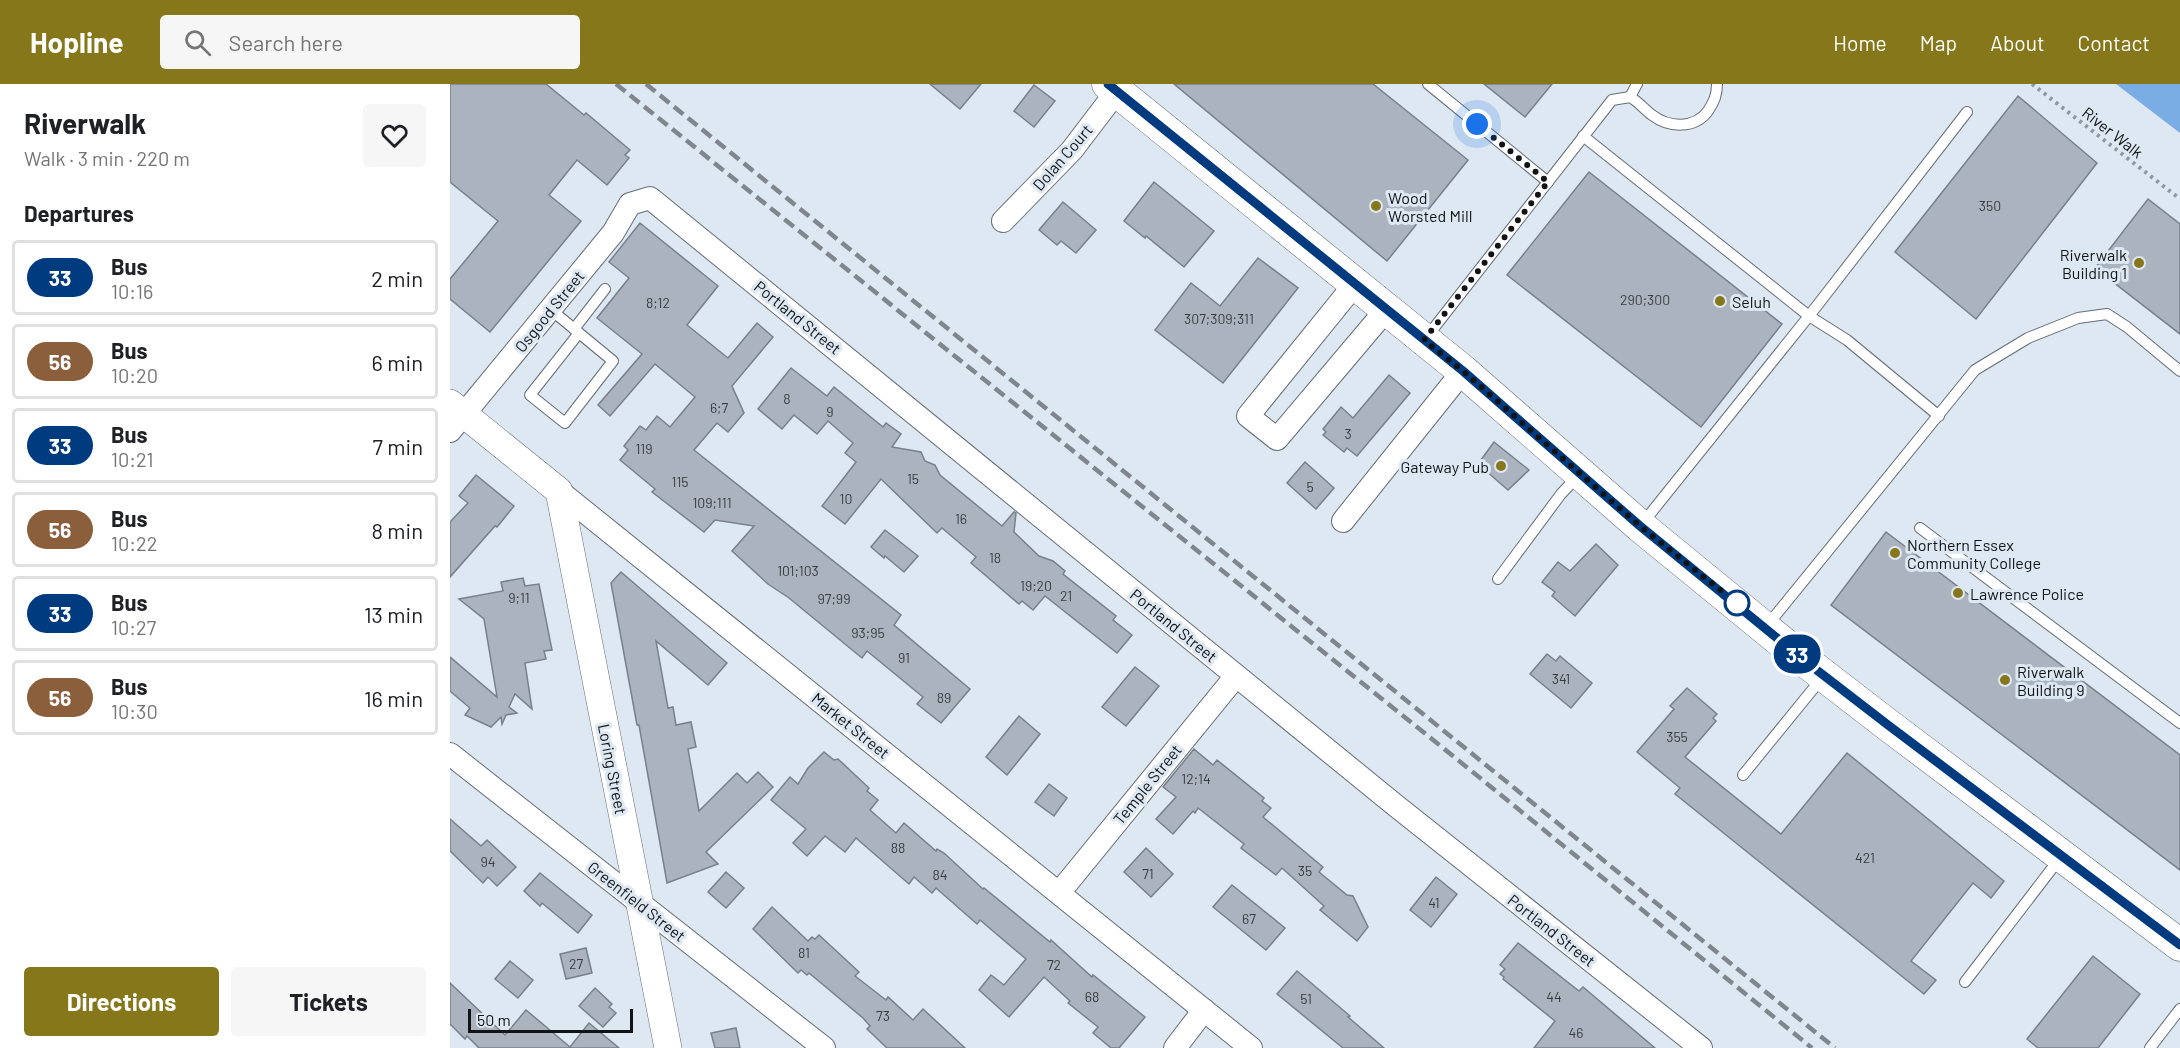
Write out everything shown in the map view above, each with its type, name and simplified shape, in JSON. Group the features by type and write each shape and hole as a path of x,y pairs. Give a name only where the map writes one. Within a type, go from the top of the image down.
{"main road":[{"path":"1112,88 1463,371 1640,526 1824,675 2180,945"}],"street":[{"name":"Dolan Court","path":"1004,221 1071,150 1112,88"},
{"name":"Osgood Street","path":"455,416 550,309 613,233 630,204 650,198"},
{"name":"Portland Street","path":"650,198 1404,813 1701,1048"},
{"path":"1355,284 1248,416 1277,439 1386,310"},
{"path":"1343,521 1463,371"},
{"name":"Market Street","path":"455,416 559,491 1251,1048"},
{"name":"Loring Street","path":"559,491 668,1048"},
{"name":"Temple Street","path":"1059,892 1236,676"},
{"name":"Greenfield Street","path":"450,754 824,1048"},
{"path":"1175,1048 1204,1010"}],"lane":[{"path":"1428,84 1548,182"},
{"path":"1630,97 1637,84"},
{"path":"1424,340 1612,100 1630,97 1640,102 1654,116 1680,126 1704,117 1717,93 1717,84"},
{"path":"1640,526 1809,316 1967,112"},
{"path":"1583,136 1809,316 1847,340 1939,416"},
{"path":"550,309 576,331 613,361 565,423 530,395 576,331 605,289"},
{"path":"1766,627 1975,370 2028,338 2078,318 2107,314 2127,327 2180,371"},
{"path":"1498,579 1561,494 1580,474"},
{"path":"1920,528 2180,723"},
{"path":"1743,775 1824,675"},
{"path":"1965,982 2062,855"},
{"path":"2150,1048 2179,1011"}],"path":[{"name":"River Walk","path":"2032,84 2180,199"}],"water":[{"path":"2116,84 2180,84 2180,133"}],"building":[{"path":"450,84 546,84 584,115 586,113 630,150 625,155 629,158 607,185 577,160 549,195 581,221 490,332 450,299 450,279 498,221 450,182"},
{"path":"930,84 981,84 960,109"},
{"name":"Wood Worsted Mill","path":"1174,84 1373,84 1468,160 1387,261"},
{"path":"1484,84 1552,84 1525,117"},
{"path":"1034,85 1055,101 1034,127 1014,111"},
{"path":"2018,96 2097,163 1976,319 1895,252"},
{"path":"1589,172 1782,324 1701,427 1507,275"},
{"path":"1154,182 1214,231 1184,267 1124,221"},
{"name":"Riverwalk Building 1","path":"2148,199 2180,224 2180,334 2095,268"},
{"path":"1063,202 1096,230 1076,253 1061,241 1057,245 1039,230"},
{"path":"640,223 718,286 687,325 728,358 757,323 773,337 732,386 744,413 728,432 717,423 694,450 901,615 894,625 970,689 941,723 917,704 923,697 867,651 862,658 789,598 768,584 732,551 754,526 715,520 704,532 652,492 655,489 620,460 628,450 624,446 640,426 646,430 657,416 670,427 695,397 655,364 610,416 598,405 642,354 597,318 629,278 609,262"},
{"path":"1258,258 1298,288 1223,383 1155,330 1191,283 1220,306"},
{"path":"791,368 827,396 834,387 883,427 886,423 901,434 892,447 921,452 925,461 935,465 940,475 1002,526 1014,512 1016,513 1014,532 1039,556 1053,561 1065,571 1063,574 1116,616 1113,620 1132,635 1117,653 1045,596 1033,610 1022,601 1019,604 971,563 976,557 942,528 937,533 881,479 845,524 822,506 856,462 845,453 853,443 828,421 817,434 794,415 782,429 758,409"},
{"path":"1389,375 1410,393 1357,456 1347,448 1344,452 1323,435 1326,432 1323,429 1341,407 1353,418"},
{"path":"1494,442 1529,470 1508,490 1478,464"},
{"path":"1305,462 1334,488 1316,509 1287,483"},
{"path":"476,475 514,506 450,577 450,522 468,503 459,496"},
{"path":"885,530 918,556 904,572 871,547"},
{"name":"Riverwalk Building 9","path":"1886,532 2180,755 2180,870 1831,605"},
{"path":"1596,544 1618,565 1575,616 1552,596 1555,592 1542,582 1558,562 1570,571"},
{"path":"621,572 727,663 708,685 656,641 668,708 673,707 676,725 691,722 696,747 688,749 699,811 737,773 747,783 758,772 773,787 706,852 718,864 667,883 611,583"},
{"path":"523,578 525,586 539,584 552,650 544,651 546,659 525,663 532,709 515,694 509,707 517,713 506,715 502,724 501,717 491,727 465,715 470,708 450,691 450,657 497,697 484,619 459,599 503,591 501,582"},
{"path":"1547,654 1556,661 1560,656 1592,683 1571,708 1530,674"},
{"path":"1135,667 1159,686 1126,726 1102,707"},
{"path":"1687,688 1717,714 1713,718 1716,721 1685,757 1781,834 1847,753 2004,881 1991,898 1973,883 1911,961 1936,980 1924,994 1675,794 1680,788 1637,752 1674,709 1670,706"},
{"path":"1019,716 1040,734 1007,775 986,757"},
{"path":"1194,749 1213,765 1217,760 1264,798 1262,801 1271,808 1263,817 1323,867 1319,872 1347,895 1353,896 1368,927 1357,941 1320,910 1324,906 1282,868 1276,875 1241,848 1244,844 1198,808 1173,834 1156,819 1176,797 1163,787"},
{"path":"824,752 834,760 838,759 869,788 867,791 878,800 870,810 896,833 904,823 936,851 937,849 944,853 983,889 1050,942 1051,940 1092,977 1093,975 1145,1017 1119,1048 1111,1048 1093,1033 1098,1027 1068,1003 1070,1001 1044,977 1009,1017 979,990 991,975 1004,985 1026,959 980,920 977,924 936,888 932,893 914,877 909,884 856,838 845,852 825,836 807,856 793,843 806,829 771,800 790,777 798,784 808,768"},
{"path":"1049,784 1067,798 1054,816 1035,802"},
{"path":"450,819 481,846 487,840 516,867 497,886 488,877 483,883 450,851"},
{"path":"1146,848 1173,874 1151,897 1124,872"},
{"path":"726,872 744,888 726,908 708,892"},
{"path":"540,873 592,915 578,933 542,903 540,906 524,891"},
{"path":"1436,877 1457,894 1431,927 1410,910"},
{"path":"1232,885 1285,928 1266,950 1213,907"},
{"path":"772,907 808,941 819,935 859,972 855,976 886,1000 888,997 913,1020 923,1009 965,1048 887,1048 867,1029 870,1026 863,1018 809,973 807,975 801,970 798,973 753,929"},
{"path":"1518,943 1579,991 1583,987 1655,1048 1534,1048 1555,1021 1503,979 1504,977 1500,974 1505,969 1500,965"},
{"path":"586,948 592,973 566,979 560,954"},
{"path":"2093,956 2140,994 2098,1048 2038,1048 2027,1039"},
{"path":"510,961 533,980 518,998 495,979"},
{"path":"1297,971 1384,1048 1343,1048 1277,994"},
{"path":"450,983 505,1035 526,1010 570,1047 589,1023 619,1048 479,1048 467,1036 465,1039 450,1024"},
{"path":"595,988 612,1004 609,1007 616,1013 603,1027 579,1006"},
{"path":"736,1028 740,1048 715,1048 711,1033"}],"railway":[{"path":"616,84 1453,756 1812,1048"},
{"path":"646,84 1835,1048"}],"bus line":[{"name":"33","path":"1108,84 1463,371 1640,526 1805,661 2180,945"}],"place":[{"name":"Wood Worsted Mill","path":"1376,206"},
{"name":"Riverwalk Building 1","path":"2139,263"},
{"name":"Seluh","path":"1720,301"},
{"name":"Gateway Pub","path":"1501,466"},
{"name":"Northern Essex Community College","path":"1895,553"},
{"name":"Lawrence Police","path":"1958,593"},
{"name":"Riverwalk Building 9","path":"2005,680"}],"route":[{"path":"1477,124 1548,182 1424,340 1502,404 1640,526 1744,609 1737,603"}]}
